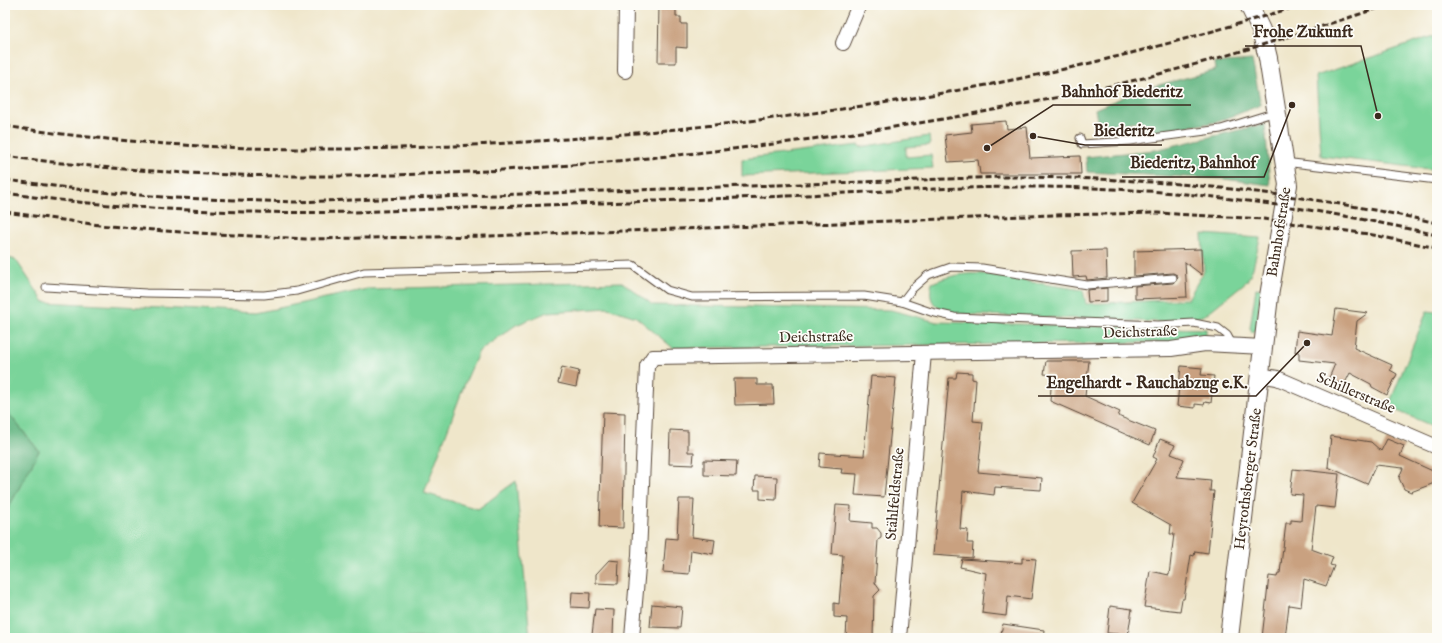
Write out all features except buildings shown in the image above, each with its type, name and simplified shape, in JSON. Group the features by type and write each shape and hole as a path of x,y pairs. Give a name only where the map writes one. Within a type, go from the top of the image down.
{"street":[{"path":"625,71 626,5"},
{"path":"843,43 859,5"},
{"name":"Bahnhofstraße","path":"1249,5 1261,30 1268,58 1288,185 1269,296"},
{"name":"Heyrothsberger Straße","path":"1229,638 1269,296"},
{"name":"Deichstraße","path":"632,638 639,555 647,366 653,357 1172,349 1196,345 1232,344 1263,347"},
{"name":"Stählfeldstraße","path":"899,638 924,353"},
{"name":"Schillerstraße","path":"1260,374 1277,378 1437,446"}],"lane":[{"path":"1080,138 1082,144 1221,129 1276,112"},
{"path":"1284,162 1437,180"},
{"path":"46,286 146,293 264,295 297,291 364,272 632,265 667,290 692,297 864,296 902,302 931,312 954,317 1138,324 1194,323 1218,328 1226,335 1232,344"},
{"path":"902,302 912,289 928,275 951,267 982,268 1087,286 1173,278"}],"green space":[{"path":"1437,35 1437,170 1321,156 1316,76"},
{"path":"1252,60 1261,105 1217,122 1142,134 1140,121 1098,126 1095,109 1140,90 1216,70 1215,63"},
{"path":"1265,124 1270,185 1225,179 1087,172 1086,157 1155,150"},
{"path":"929,136 930,145 906,147 906,157 931,155 933,168 742,176 742,159 859,145 860,147"},
{"path":"1202,234 1260,238 1253,268 1247,281 1205,315 1189,320 1163,322 958,314 945,311 940,308 931,297 932,283 958,275 982,274 1083,290 1086,304 1188,299 1204,271"},
{"path":"5,257 16,260 44,302 256,313 367,289 622,282 653,305 891,310 937,322 1206,329 1206,336 1179,342 673,348 636,317 608,308 548,312 516,325 479,351 465,383 424,493 478,509 516,481 530,638 5,638 5,514 39,451 5,409"},
{"path":"1256,288 1261,289 1257,327 1252,333 1250,328"},
{"path":"1427,311 1437,312 1437,428 1388,407"},
{"path":"5,409 39,451 5,514"}],"railway":[{"path":"5,126 79,136 154,143 304,149 453,146 528,142 650,132 837,110 1017,79 1140,51 1301,5"},
{"path":"5,156 81,165 157,171 234,175 311,176 464,172 617,161 677,155 798,141 918,123 1037,102 1171,71 1388,5"},
{"path":"5,180 101,192 175,198 295,202 1003,177 1058,178 1167,183 1276,194 1330,202 1437,223"},
{"path":"5,193 49,199 180,210 355,212 938,189 1069,187 1154,191 1235,199 1357,218 1437,235"},
{"path":"5,212 99,225 164,231 306,239 490,236 1053,215 1158,213 1263,219 1368,234 1437,248"}],"place":[{"name":"Biederitz, Bahnhof","path":"1292,105"},
{"name":"Frohe Zukunft","path":"1378,116"},
{"name":"Biederitz","path":"1033,136"},
{"name":"Bahnhof Biederitz","path":"987,148"},
{"name":"Engelhardt - Rauchabzug e.K.","path":"1307,343"}]}
